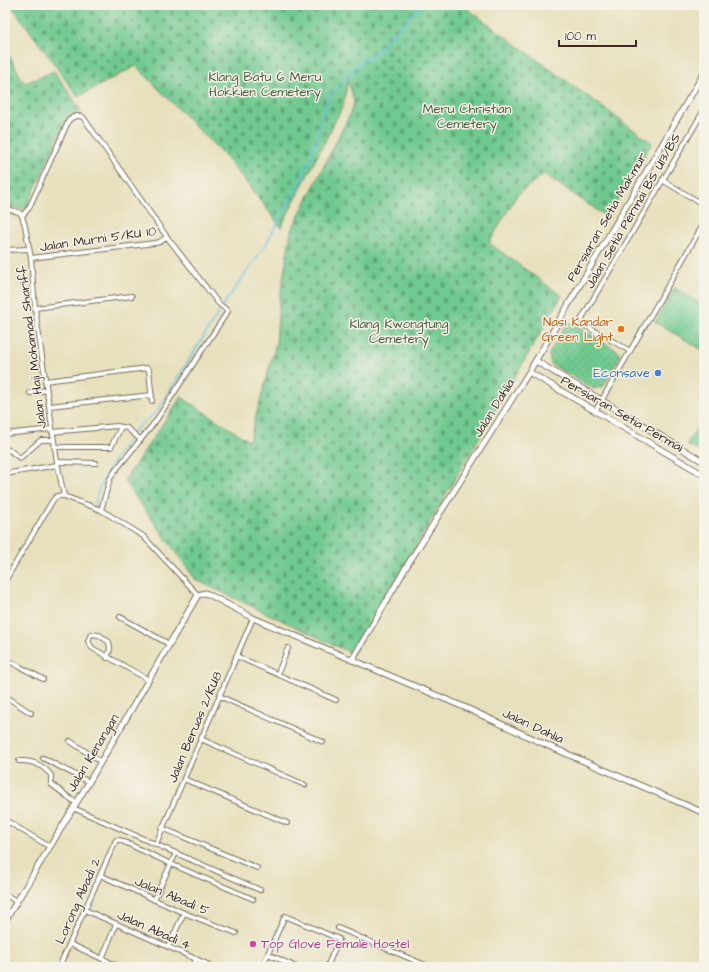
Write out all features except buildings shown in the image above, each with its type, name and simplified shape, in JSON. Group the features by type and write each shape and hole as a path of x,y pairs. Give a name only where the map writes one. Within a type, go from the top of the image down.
{"street":[{"name":"Persiaran Setia Makmur","path":"529,372 704,73"},
{"name":"Jalan Setia Permai BS U13/BS","path":"630,351 586,326 582,318 704,110"},
{"path":"5,208 16,211 22,216 28,208 69,120 78,115 83,117 168,237 219,304 228,311 155,422 115,471 110,479 101,510"},
{"path":"662,180 704,205"},
{"name":"Jalan Haji Mohamad Shariff","path":"22,216 31,258 35,308 46,390 54,447 64,496"},
{"path":"596,410 704,223"},
{"name":"Jalan Murni 5/KU 10","path":"31,258 154,243 160,242 168,237"},
{"path":"5,250 29,248"},
{"path":"35,308 132,296"},
{"name":"Persiaran Setia Permai","path":"536,361 704,462"},
{"path":"45,381 147,368 149,370 152,401"},
{"name":"Persiaran Setia Permai","path":"529,372 596,410 704,475"},
{"name":"Jalan Dahlia","path":"352,660 408,564 529,372"},
{"path":"30,393 46,390"},
{"path":"49,406 152,395"},
{"path":"5,434 116,426 127,428 140,440"},
{"path":"54,447 111,447 121,427"},
{"path":"5,449 12,450 20,458 41,440 53,440"},
{"path":"5,474 57,464 96,463"},
{"path":"5,582 54,500 57,496 64,496 101,510 143,536 198,595"},
{"name":"Jalan Dahlia","path":"198,595 204,593 208,594 253,618 464,707 551,747 704,813"},
{"name":"Jalan Kenangan","path":"5,921 75,806 198,595"},
{"path":"120,617 170,644"},
{"name":"Jalan Beruas 2/KU8","path":"156,844 253,618"},
{"path":"107,658 110,649 109,642 99,635 91,634 88,641 92,648 107,658 149,680"},
{"path":"278,674 288,648"},
{"path":"236,656 336,700"},
{"path":"5,659 43,679"},
{"path":"5,696 31,713"},
{"path":"219,696 323,742"},
{"path":"201,739 305,785"},
{"path":"70,742 101,762"},
{"path":"44,758 89,782"},
{"path":"19,761 28,760 45,769 51,775 51,784 75,806 260,890"},
{"path":"184,779 288,823"},
{"path":"5,820 50,847"},
{"path":"162,828 257,868"},
{"name":"Lorong Abadi 2","path":"59,967 116,840 120,840 171,864"},
{"path":"154,900 176,853"},
{"path":"171,864 253,899"},
{"name":"Jalan Abadi 5","path":"100,875 184,913 236,933"},
{"path":"5,894 17,902"},
{"name":"Jalan Abadi 4","path":"85,910 214,967"},
{"path":"168,947 184,913"},
{"path":"262,967 285,916 339,940 326,967"},
{"path":"102,967 116,924"},
{"path":"338,928 430,967"},
{"path":"70,944 120,967"},
{"path":"268,954 296,967"},
{"path":"193,967 196,959"}],"green space":[{"path":"11,5 462,5 652,143 607,217 544,174 517,195 489,243 562,296 353,654 196,580 124,481 181,397 249,441 276,343 279,303 291,231 350,114 354,102 348,80 343,106 281,227 227,158 136,66 78,97"},
{"path":"5,50 23,81 26,83 54,71 82,111 67,117 27,207 22,210 12,207 5,198"},
{"path":"675,288 704,306 704,351 655,322"},
{"path":"568,321 618,351 620,356 603,387 594,389 551,364 549,354"},
{"path":"704,416 704,454 687,444"}],"waterway":[{"path":"94,514 99,488 112,464 135,430 158,410 224,304 265,246 305,172 330,95 361,61 374,54 421,5"}],"place":[{"name":"Nasi Kandar Green Light","path":"621,329"},
{"name":"Econsave","path":"658,373"},
{"name":"Top Glove Female Hostel","path":"253,944"}],"park label":[{"name":"Klang Batu 6 Meru Hokkien Cemetery","path":"265,84"},
{"name":"Meru Christian Cemetery","path":"467,116"},
{"name":"Klang Kwongtung Cemetery","path":"399,332"}]}
